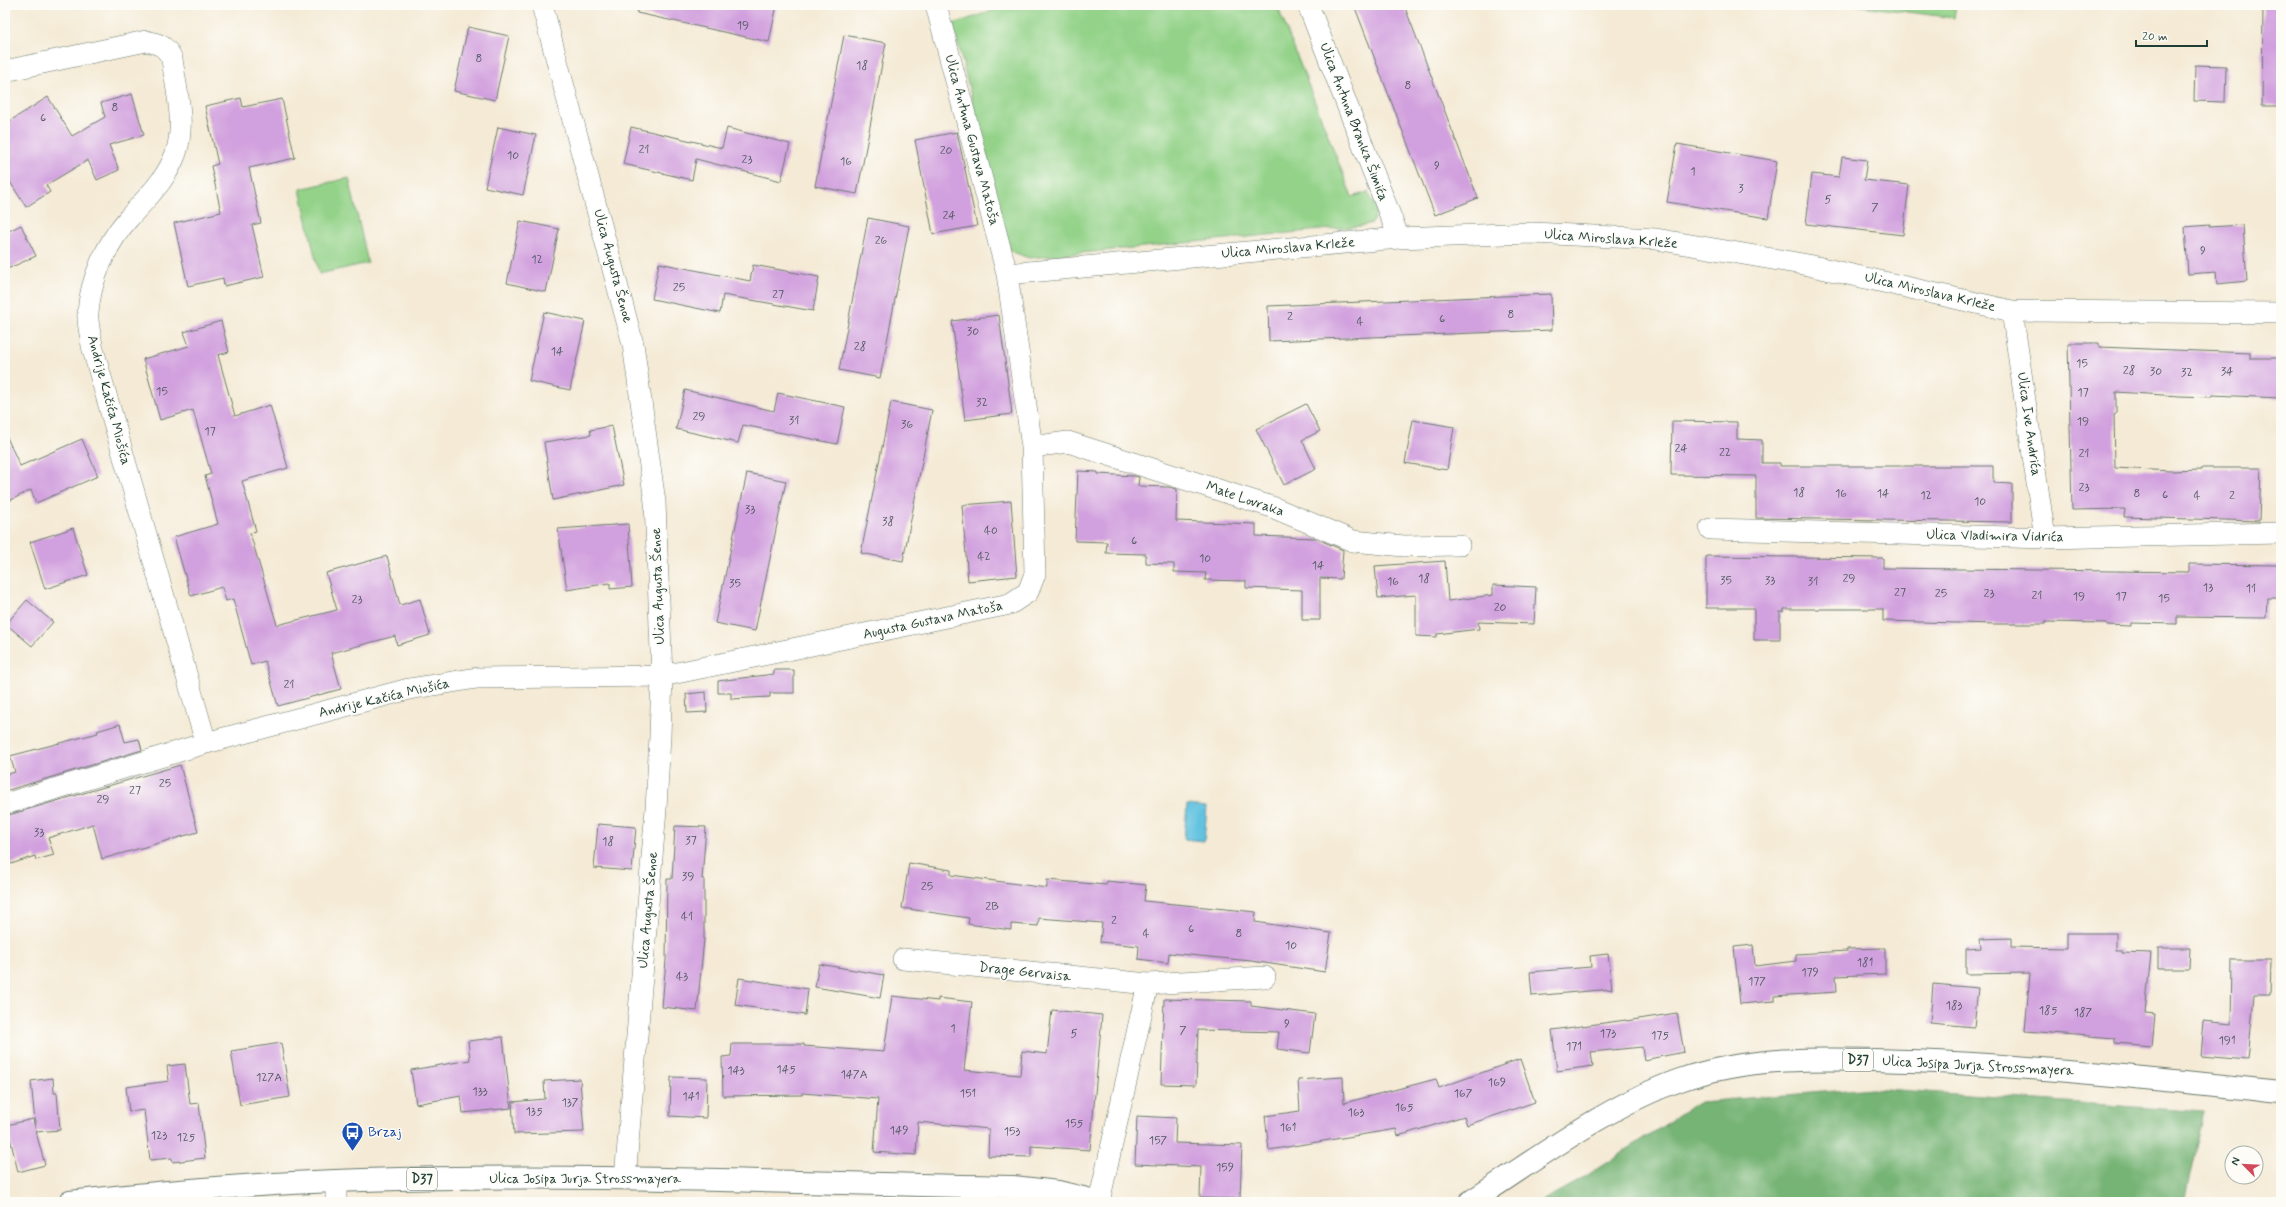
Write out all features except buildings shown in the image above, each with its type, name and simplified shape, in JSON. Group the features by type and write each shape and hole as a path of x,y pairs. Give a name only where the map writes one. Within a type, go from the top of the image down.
{"main road":[{"name":"Ulica Josipa Jurja Strossmayera","path":"1470,1202 1606,1115 1634,1100 1679,1080 1733,1066 1799,1058 1936,1062 2095,1073 2281,1092"},
{"name":"Ulica Josipa Jurja Strossmayera","path":"70,1202 155,1193 336,1192 535,1178 1013,1187 1058,1192 1099,1202"}],"street":[{"name":"Ulica Augusta Šenoe","path":"542,5 633,344 655,502 662,676 656,809 625,1179"},
{"name":"Ulica Antuna Gustava Matoša","path":"936,5 1007,274"},
{"name":"Ulica Antuna Branka Šimića","path":"1308,5 1399,238"},
{"name":"Andrije Kačića Miošića","path":"5,71 146,41 160,43 168,48 172,59 180,131 176,152 166,175 152,194 127,219 106,251 90,294 88,314 92,346 206,743"},
{"name":"Ulica Miroslava Krleže","path":"1007,274 1399,238 1532,233 1656,239 1808,265 2012,311 2281,313"},
{"name":"Augusta Gustava Matoša","path":"662,676 1010,604 1028,592 1035,574 1032,448 1007,274"},
{"name":"Ulica Ive Andrića","path":"2012,311 2045,538"},
{"name":"Mate Lovraka","path":"1032,448 1068,442 1272,507 1353,541 1404,546 1459,545"},
{"name":"Ulica Vladimira Vidrića","path":"1710,529 2045,538 2281,532"},
{"name":"Andrije Kačića Miošića","path":"5,804 206,743 409,689 476,678 662,676"},
{"name":"Drage Gervaisa","path":"903,959 1148,984 1265,977"},
{"path":"1099,1202 1148,984"}],"green space":[{"path":"1010,5 1277,5 1352,197 1368,192 1377,211 1372,223 1361,226 1029,258 1010,251 953,24"},
{"path":"1854,5 1956,5 1954,18"},
{"path":"349,178 368,263 319,274 300,189"},
{"path":"1872,1088 2204,1112 2184,1202 1540,1202 1583,1178 1700,1102"}],"water":[{"path":"1187,805 1207,807 1204,841 1184,839"}],"place":[{"name":"Brzaj","path":"353,1152"}]}
